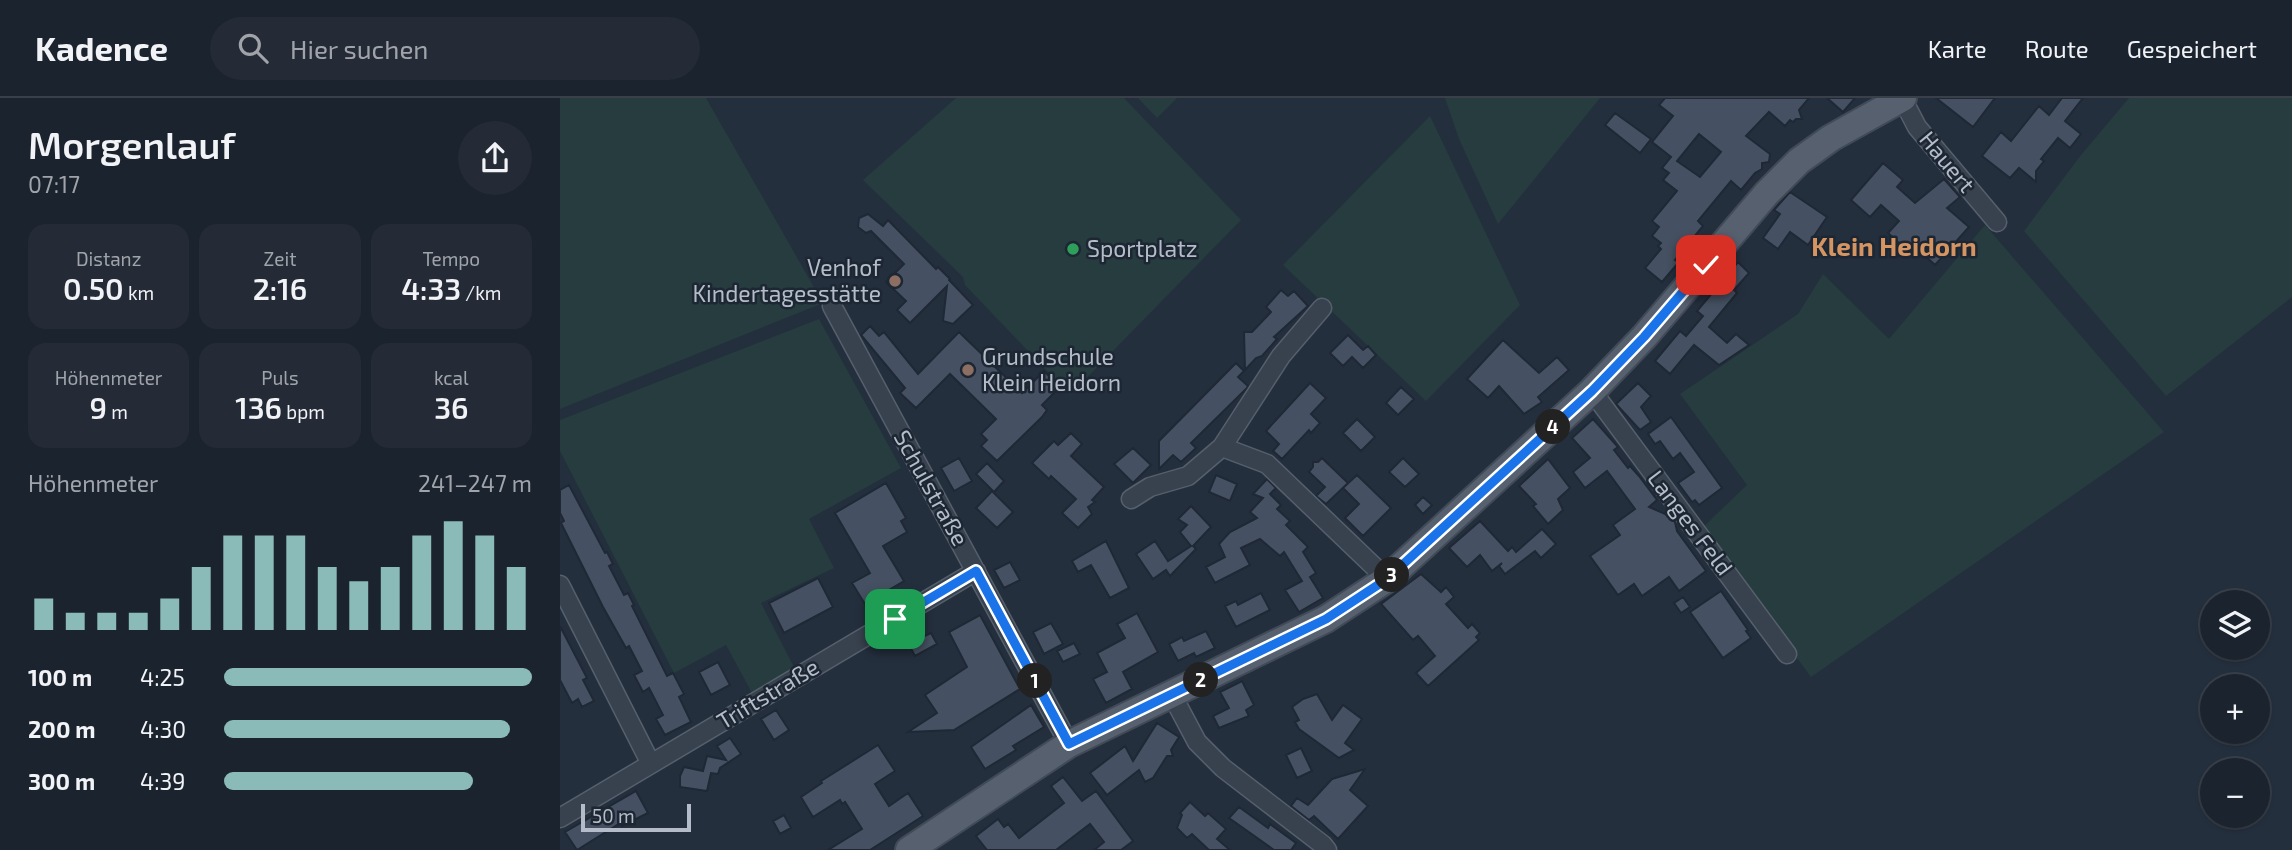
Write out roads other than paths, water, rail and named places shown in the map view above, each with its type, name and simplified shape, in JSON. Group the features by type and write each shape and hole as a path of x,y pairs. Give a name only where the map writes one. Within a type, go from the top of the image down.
{"main road":[{"path":"909,850 1069,744 1326,619 1387,579 1592,391 1644,337 1767,193 1799,161 1831,138 1903,98"}],"street":[{"name":"Hauert","path":"1903,98 1917,127 1997,222"},
{"name":"Schulstraße","path":"832,306 1069,744"},
{"path":"1130,499 1150,487 1188,476 1222,447 1281,356 1322,308"},
{"name":"Langes Feld","path":"1592,391 1787,654"},
{"path":"1222,447 1267,464 1387,579"},
{"name":"Triftstraße","path":"560,818 976,571"},
{"path":"560,585 651,764"},
{"path":"1172,695 1197,742 1223,768 1327,850"}],"place":[{"name":"Sportplatz","path":"1073,249"},
{"name":"Venhof Kindertagesstätte","path":"895,281"},
{"name":"Grundschule Klein Heidorn","path":"968,370"}],"district":[{"name":"Klein Heidorn","path":"1894,247"}]}
